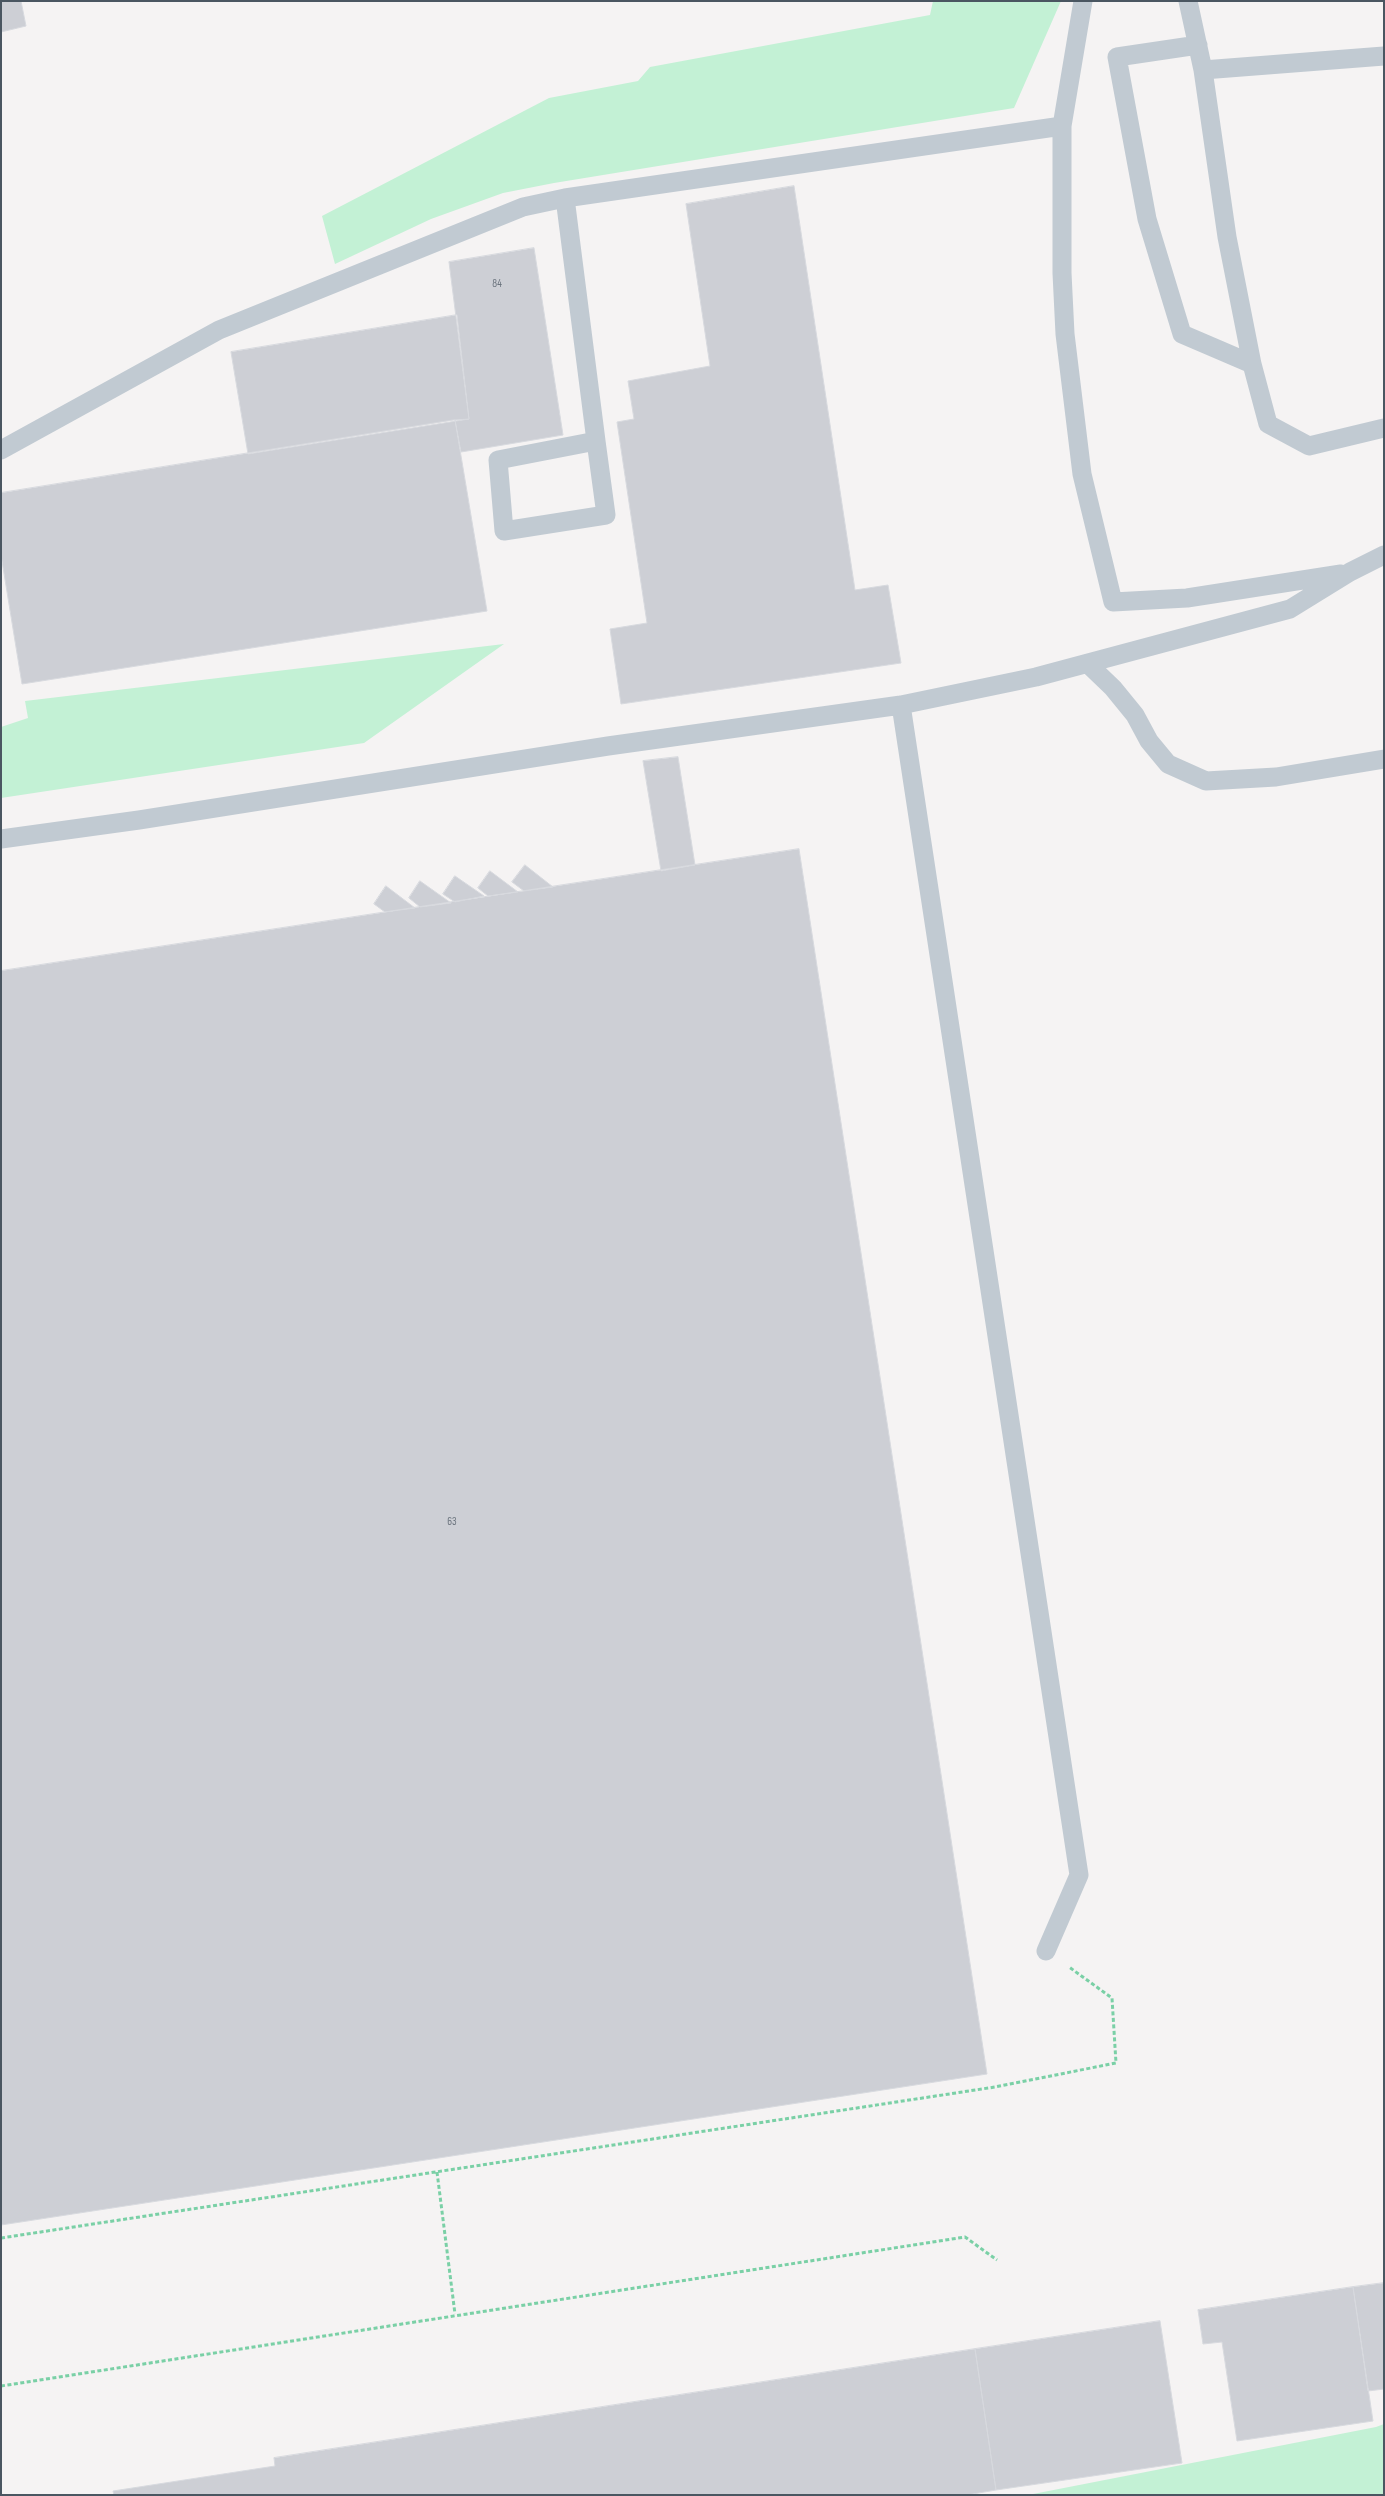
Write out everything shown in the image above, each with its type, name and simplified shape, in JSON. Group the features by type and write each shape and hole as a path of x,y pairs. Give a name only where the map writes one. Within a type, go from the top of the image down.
{"lane":[{"path":"1083,1 1062,126 1062,272 1073,406 1082,474 1113,602 1187,598 1350,572"},
{"path":"1188,1 1203,70 1227,237 1252,364 1268,424 1309,446 1384,428"},
{"path":"1198,45 1118,57 1147,219 1182,334 1252,364"},
{"path":"1203,70 1384,56"},
{"path":"1,450 219,330 523,207 565,198 1062,126"},
{"path":"565,198 606,515 504,531 498,460 596,441"},
{"path":"1,839 139,820 608,746 901,705 1036,677 1290,609 1350,572 1384,555"},
{"path":"1088,664 1113,688 1135,715 1149,740 1168,764 1206,781 1276,777 1384,759"},
{"path":"901,705 1079,1875 1046,1951"}],"path":[{"path":"1,2238 995,2087 1116,2063 1112,1998 1046,1951"},
{"path":"437,2172 455,2314"},
{"path":"1,2386 455,2314 965,2237 997,2260"}],"green space":[{"path":"933,1 1061,1 1014,108 503,193 431,219 335,264 322,216 549,98 638,81 650,67 930,15"},
{"path":"504,644 364,743 1,798 1,727 28,718 25,701"},
{"path":"1384,2424 1384,2495 1028,2495 1376,2427"}],"building":[{"path":"1,1 21,1 26,26 1,32"},
{"path":"794,186 855,590 888,585 901,663 621,704 610,629 647,623 617,422 634,419 628,381 710,366 686,204"},
{"path":"534,248 563,435 461,452 455,420 469,419 449,262"},
{"path":"457,315 469,419 248,454 231,352"},
{"path":"455,420 487,611 22,684 1,555 1,493"},
{"path":"678,757 695,865 661,871 643,761"},
{"path":"799,849 987,2074 1,2225 1,971"},
{"path":"525,865 553,887 524,891 512,882"},
{"path":"490,871 518,892 488,896 478,888"},
{"path":"455,876 484,896 455,902 443,894"},
{"path":"420,881 451,903 420,907 409,898"},
{"path":"386,886 415,908 385,912 374,904"},
{"path":"1384,2283 1384,2389 1368,2391 1353,2287"},
{"path":"1353,2287 1373,2421 1237,2441 1222,2342 1203,2344 1198,2310"},
{"path":"1160,2321 1182,2463 996,2490 975,2349"},
{"path":"975,2349 996,2490 967,2495 114,2495 113,2491 275,2466 274,2458"}]}
